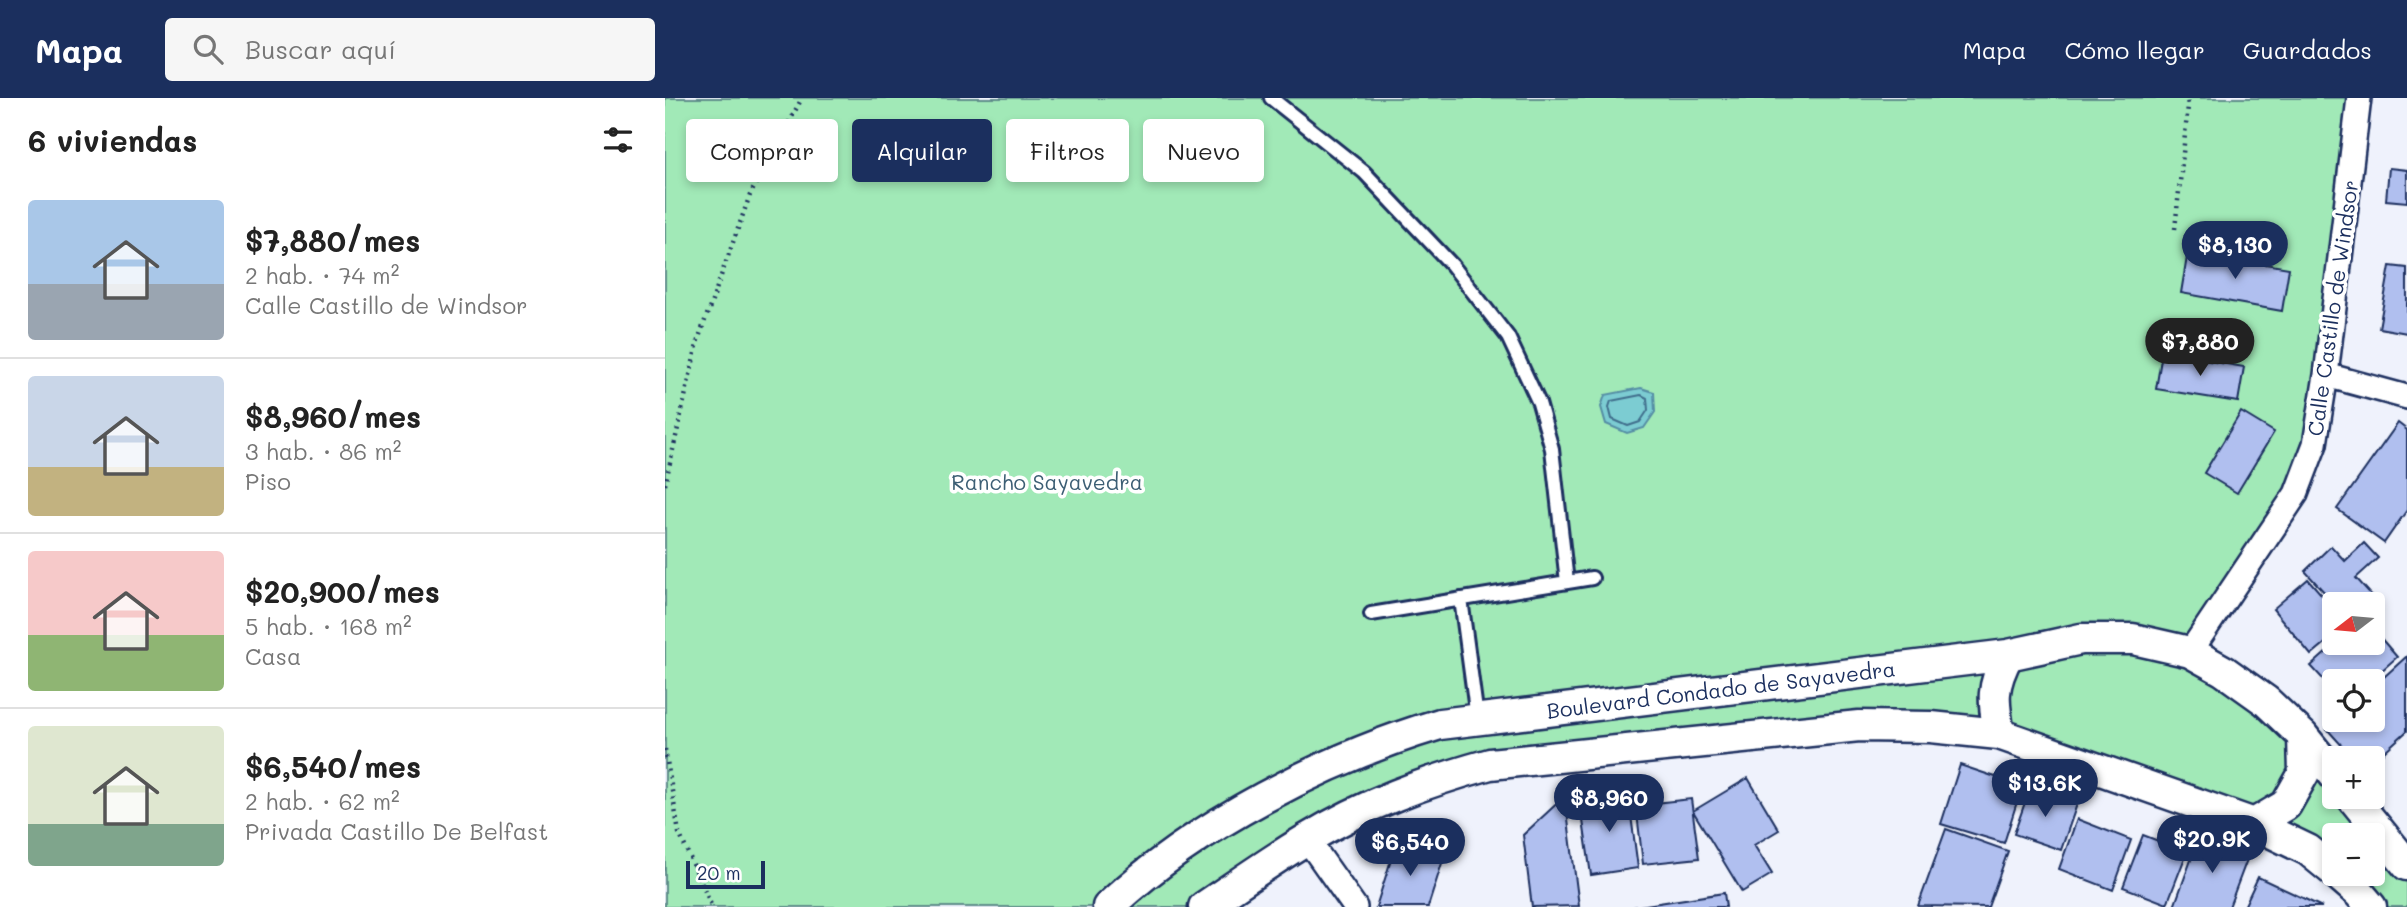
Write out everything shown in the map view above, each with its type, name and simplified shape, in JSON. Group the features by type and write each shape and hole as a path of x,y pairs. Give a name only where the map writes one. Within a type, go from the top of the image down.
{"street":[{"name":"Calle Castillo de Windsor","path":"2190,652 2296,494 2315,444 2326,375 2359,98"},
{"path":"2326,375 2407,397"},
{"name":"Boulevard Condado de Sayavedra","path":"1108,907 1129,887 1187,845 1241,811 1329,764 1403,734 1476,718 2008,655 2081,639 2133,639 2190,652 2224,671 2266,701 2303,736 2322,760"},
{"path":"1999,734 1994,703 1997,676 2008,655"},
{"path":"1204,907 1307,839 1372,805 1431,780 1490,764 1859,726 1930,727 1999,734 2254,824 2308,850 2322,862"},
{"path":"2254,824 2286,805 2304,773 2303,736"},
{"path":"2362,809 2407,865"},
{"path":"1307,839 1355,907"},
{"path":"2350,886 2371,907"}],"lane":[{"path":"1271,98 1364,172 1452,265 1508,337 1539,402 1552,449 1567,582"},
{"path":"1371,614 1592,578"},
{"path":"1461,600 1476,718"}],"path":[{"path":"665,485 698,340 750,195 802,98"},
{"path":"2175,229 2187,98"},
{"path":"665,749 678,833 712,907"}],"green space":[{"name":"Rancho Sayavedra","path":"665,98 2359,98 2315,444 2190,651 2322,766 2322,809 2362,809 2373,823 2322,823 2322,862 2308,850 1930,727 1431,780 1204,907 665,907"},
{"name":"Rancho Sayavedra","path":"2385,838 2407,865 2407,907 2371,907 2349,886 2385,886"}],"water":[{"path":"1641,388 1654,392 1655,412 1644,428 1627,433 1606,424 1601,407 1605,395"}],"building":[{"path":"2389,168 2407,170 2407,202 2386,200"},
{"path":"2188,251 2289,268 2282,311 2181,293"},
{"path":"2390,266 2407,268 2407,333 2379,328"},
{"path":"2162,353 2244,367 2238,402 2156,389"},
{"path":"2241,412 2274,432 2237,493 2204,473"},
{"path":"2398,423 2407,430 2407,510 2384,543 2337,509"},
{"path":"2364,543 2378,558 2356,578 2369,592 2324,592 2305,571 2331,546 2345,561"},
{"path":"2308,579 2322,595 2322,646 2311,655 2273,609"},
{"path":"2385,643 2397,657 2384,669 2322,669 2322,678 2311,666 2323,655 2385,655"},
{"path":"2407,656 2407,731 2385,751 2385,746 2342,746 2330,732 2385,732 2385,676"},
{"path":"1960,765 2022,786 2004,843 1941,824"},
{"path":"1748,778 1779,830 1754,845 1772,874 1742,892 1693,811"},
{"path":"2030,788 2077,804 2061,850 2014,834"},
{"path":"1628,793 1638,868 1591,875 1580,800"},
{"path":"1565,796 1579,906 1532,907 1523,835"},
{"path":"1691,799 1699,858 1643,864 1636,805"},
{"path":"2077,819 2131,840 2113,890 2059,869"},
{"path":"1946,829 2008,851 1988,907 1918,906"},
{"path":"2143,835 2187,852 2167,904 2123,887"},
{"path":"2200,835 2249,854 2229,907 2174,907"},
{"path":"1397,841 1444,857 1428,907 1376,907"},
{"path":"2258,877 2322,907 2244,907"},
{"path":"1724,893 1726,907 1633,907"}]}
